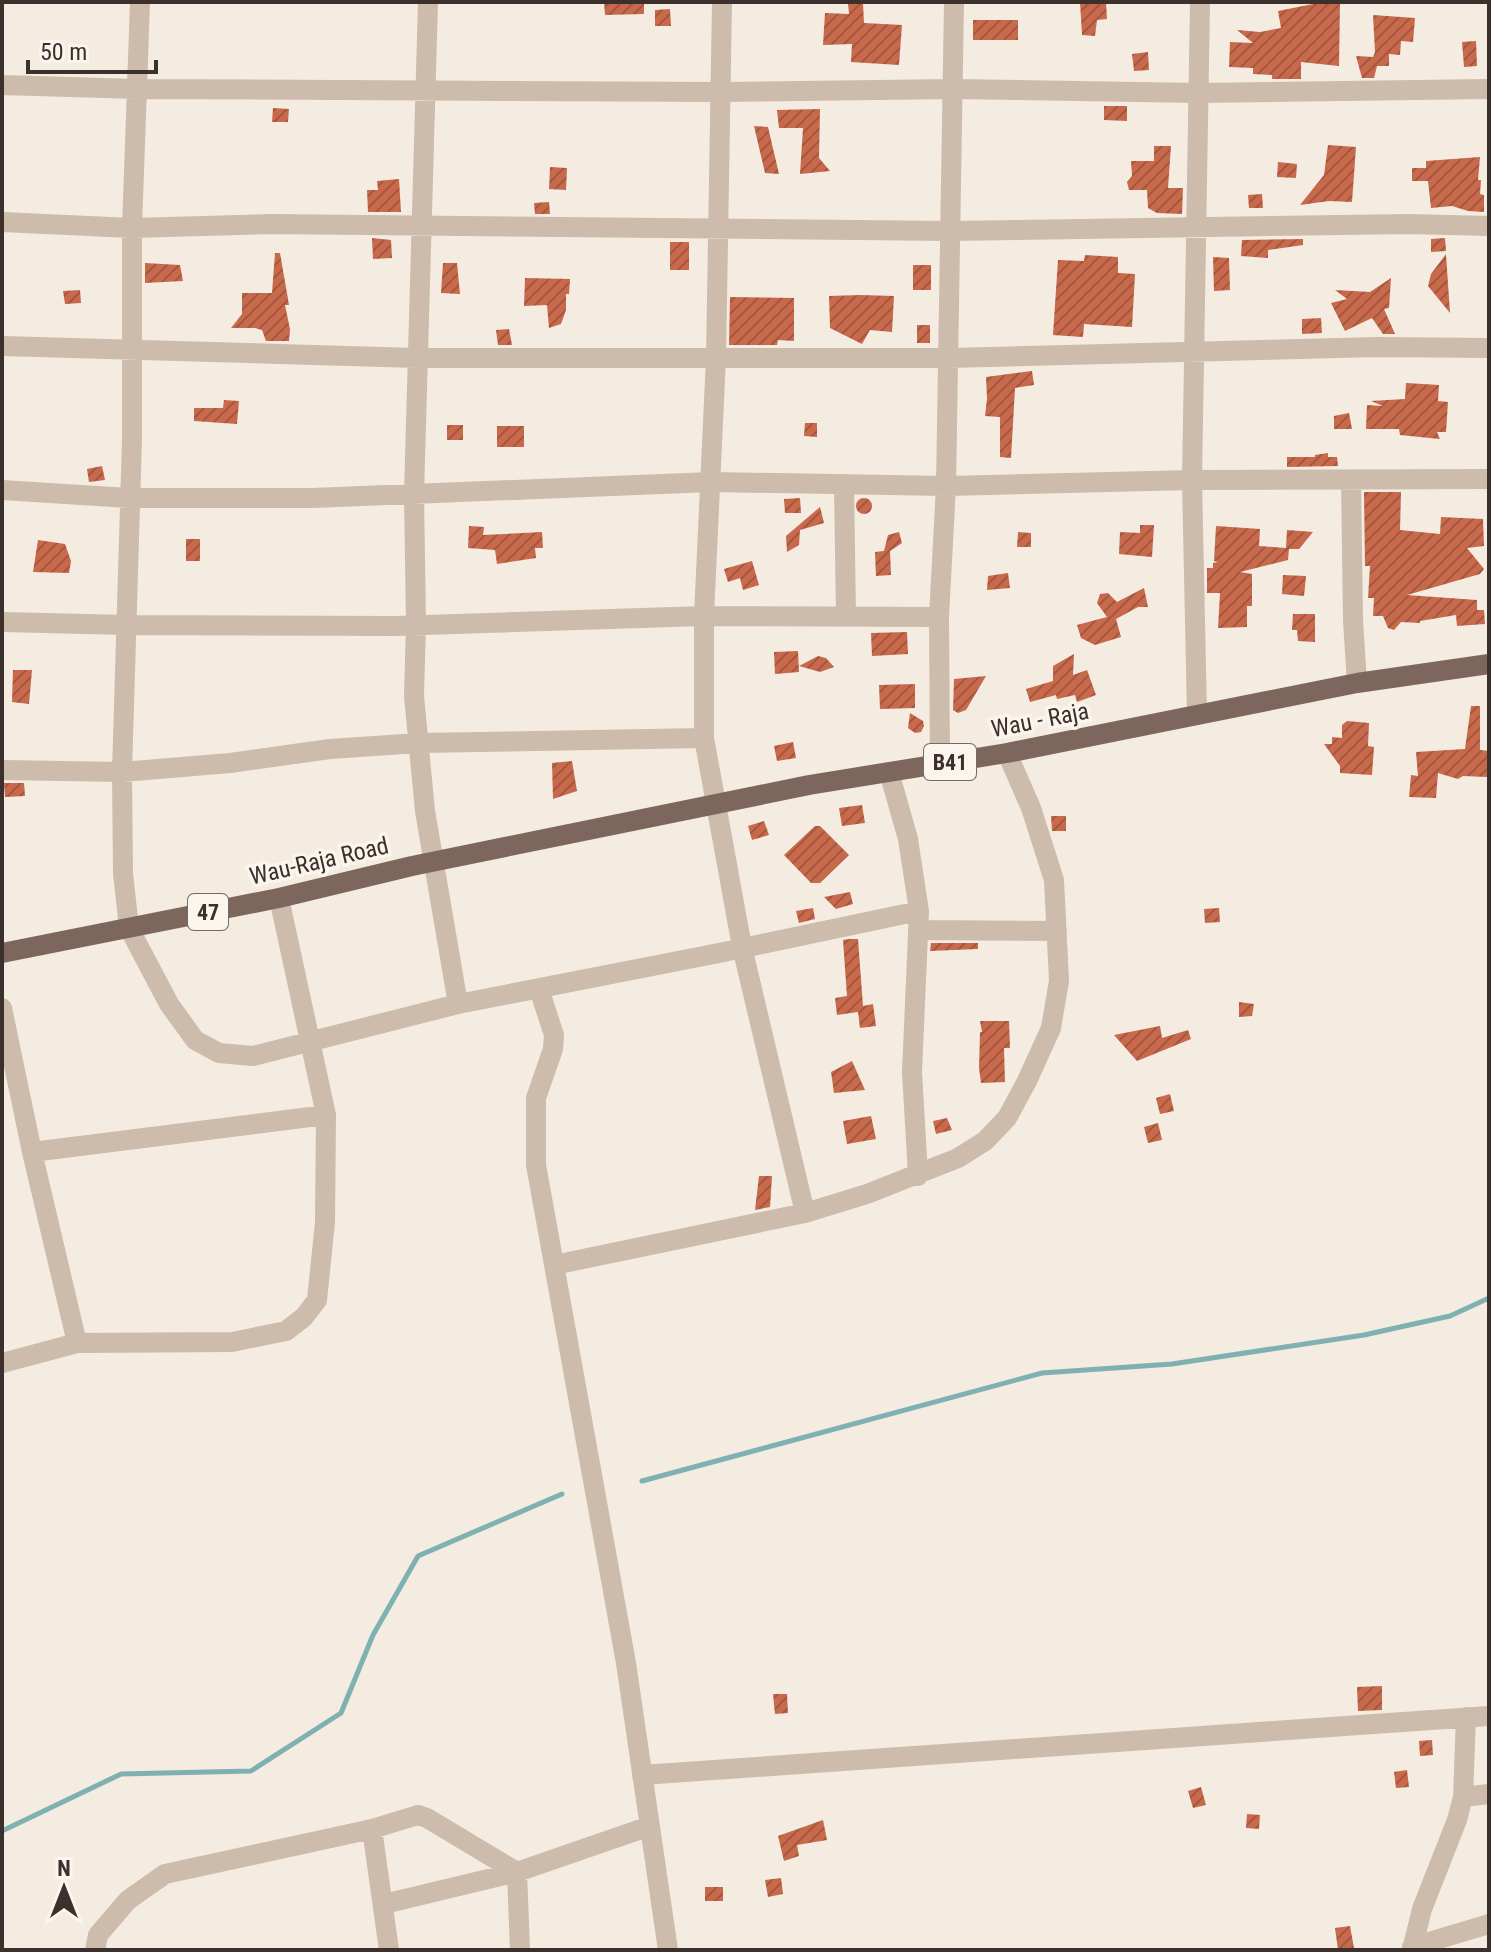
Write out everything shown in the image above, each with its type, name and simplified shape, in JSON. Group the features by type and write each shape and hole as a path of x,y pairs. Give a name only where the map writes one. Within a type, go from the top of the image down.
{"main road":[{"name":"Wau - Raja","path":"412,866 717,803 1007,753 1357,683 1489,664"},
{"name":"Wau-Raja Road","path":"2,953 279,898 412,866"}],"street":[{"path":"140,2 132,228 128,625 122,772 123,873 129,928 169,1004 195,1040 219,1053 253,1056 458,1004 742,947 919,920 1057,931"},
{"path":"428,2 414,494 414,696 425,811 458,1004"},
{"path":"722,2 716,358 704,616 704,738 742,947 805,1213"},
{"path":"940,764 939,617 946,486 954,2"},
{"path":"1197,715 1192,480 1200,2"},
{"path":"2,85 137,89 721,92 954,89 1198,93 1489,89"},
{"path":"2,222 132,228 270,224 949,231 1409,224 1489,226"},
{"path":"2,346 417,358 948,358 1378,347 1489,348"},
{"path":"2,490 129,498 312,498 711,482 946,486 1192,480 1489,479"},
{"path":"1351,480 1357,683"},
{"path":"844,484 846,617"},
{"path":"2,622 395,626 704,616 939,617"},
{"path":"2,770 122,772 230,763 330,749 418,743 704,738"},
{"path":"554,1265 805,1213 918,1176 958,1158 985,1141 1007,1118 1051,1028 1059,981 1054,880 1031,808 1007,753"},
{"path":"889,772 908,839 919,920 912,1072 918,1176"},
{"path":"2,1363 77,1343 232,1342 286,1331 304,1317 317,1300 325,1222 326,1115 279,898"},
{"path":"539,989 554,1035 553,1049 536,1098 536,1165 623,1648 668,1950"},
{"path":"2,1008 77,1343"},
{"path":"32,1152 326,1115"},
{"path":"642,1775 1489,1716"},
{"path":"1412,1948 1422,1909 1463,1797 1466,1717"},
{"path":"1463,1797 1489,1794"},
{"path":"95,1950 98,1935 128,1900 165,1874 372,1829 418,1815 517,1872"},
{"path":"384,1904 517,1872 650,1826"},
{"path":"372,1829 389,1950"},
{"path":"517,1872 520,1950"},
{"path":"1412,1948 1489,1924"}],"building":[{"path":"604,2 644,2 644,14 605,15"},
{"path":"1080,2 1106,2 1107,19 1097,20 1095,36 1082,35"},
{"path":"1323,2 1340,2 1339,66 1301,62 1301,79 1272,79 1272,75 1253,74 1253,68 1229,67 1230,42 1253,43 1237,30 1260,32 1281,28 1278,11"},
{"path":"848,3 863,3 864,23 902,25 899,65 851,62 852,44 823,45 825,13 849,14"},
{"path":"670,9 671,26 655,26 655,10"},
{"path":"1373,15 1415,18 1413,42 1401,41 1400,55 1389,54 1389,66 1377,66 1374,78 1362,78 1356,56 1373,57"},
{"path":"973,20 1018,20 1018,40 973,40"},
{"path":"1476,41 1477,66 1464,67 1462,42"},
{"path":"1148,52 1149,70 1134,71 1132,54"},
{"path":"1104,106 1127,106 1127,121 1104,120"},
{"path":"273,108 289,109 288,122 272,122"},
{"path":"820,109 819,158 830,171 800,174 803,128 779,128 777,110"},
{"path":"754,126 768,127 779,174 765,173"},
{"path":"1328,145 1356,147 1352,202 1300,205 1324,175"},
{"path":"1154,146 1171,146 1168,188 1183,188 1182,214 1157,213 1148,208 1147,190 1129,190 1127,182 1132,176 1131,161 1154,161"},
{"path":"1480,157 1478,180 1481,180 1480,194 1484,195 1484,212 1452,206 1431,208 1428,181 1412,181 1412,168 1426,168 1426,161"},
{"path":"1278,162 1297,164 1296,178 1277,177"},
{"path":"550,167 567,168 566,190 549,189"},
{"path":"399,179 401,212 368,212 367,190 378,190 377,181"},
{"path":"1262,194 1263,208 1249,208 1248,195"},
{"path":"549,202 550,214 535,214 534,203"},
{"path":"372,238 391,240 392,258 373,259"},
{"path":"1445,238 1446,251 1431,252 1431,239"},
{"path":"1303,239 1303,245 1268,250 1268,258 1241,256 1242,240"},
{"path":"670,242 689,242 689,270 670,270"},
{"path":"275,253 280,253 289,305 285,305 289,341 266,341 262,330 255,328 231,328 242,314 242,293 272,293"},
{"path":"1446,254 1450,313 1428,286 1431,274"},
{"path":"1085,255 1118,257 1118,273 1135,274 1132,327 1084,324 1083,337 1053,335 1058,260 1084,261"},
{"path":"1213,257 1229,258 1230,290 1214,291"},
{"path":"145,263 180,265 183,281 145,283"},
{"path":"443,263 457,263 460,294 441,293"},
{"path":"913,265 931,265 931,290 913,290"},
{"path":"525,278 570,279 561,324 549,328 547,305 524,306"},
{"path":"1391,278 1389,308 1384,309 1395,334 1383,334 1372,318 1345,331 1331,303 1347,299 1335,290 1370,292"},
{"path":"80,290 81,303 65,304 63,291"},
{"path":"829,296 894,296 892,332 870,330 862,344 830,328"},
{"path":"730,297 794,298 794,341 778,340 777,345 729,345"},
{"path":"1321,318 1322,333 1302,334 1302,319"},
{"path":"917,325 930,325 930,343 917,343"},
{"path":"509,329 512,345 498,345 496,330"},
{"path":"1032,371 1034,385 1015,388 1011,458 1000,457 1000,417 985,416 986,377"},
{"path":"1406,383 1439,385 1438,401 1448,402 1446,432 1437,432 1440,439 1400,435 1399,429 1366,429 1367,405 1383,406 1371,401 1405,399"},
{"path":"224,400 239,401 237,424 194,421 194,408 223,408"},
{"path":"1349,413 1352,429 1334,429 1334,416"},
{"path":"805,423 817,423 817,437 804,436"},
{"path":"447,425 463,425 463,440 447,440"},
{"path":"497,426 524,426 524,447 497,447"},
{"path":"1328,453 1328,457 1337,457 1338,466 1287,467 1287,457 1315,457"},
{"path":"102,466 105,480 89,482 87,469"},
{"path":"1364,492 1401,492 1400,530 1440,534 1441,517 1483,519 1484,546 1467,548 1484,569 1480,574 1407,595 1477,600 1477,610 1484,610 1485,624 1457,626 1456,615 1420,623 1401,622 1394,630 1388,628 1383,616 1373,616 1374,598 1368,598 1370,566 1365,566"},
{"path":"800,498 801,513 785,513 784,499"},
{"path":"864,498 872,506 864,514 856,506"},
{"path":"820,507 824,523 800,530 799,545 787,552 786,536"},
{"path":"1140,525 1154,525 1152,557 1119,554 1120,532 1140,533"},
{"path":"469,526 484,527 483,535 542,532 543,548 535,548 536,558 497,564 495,550 468,548"},
{"path":"1216,526 1260,529 1259,546 1286,548 1287,530 1313,532 1299,549 1289,549 1288,560 1240,572 1252,574 1252,606 1247,606 1247,627 1218,628 1220,593 1207,593 1207,568 1213,568 1213,563 1218,562 1214,561"},
{"path":"899,532 902,543 890,551 891,575 876,576 875,552 884,551 888,535"},
{"path":"1018,532 1031,533 1031,547 1017,547"},
{"path":"186,539 200,539 200,561 186,561"},
{"path":"38,540 65,544 71,561 69,573 33,572"},
{"path":"752,561 759,585 743,590 740,578 728,582 724,569"},
{"path":"1008,573 1010,588 987,590 988,576"},
{"path":"1283,575 1306,576 1304,596 1282,594"},
{"path":"1144,588 1148,607 1138,607 1116,619 1121,637 1095,645 1081,638 1077,625 1107,617 1097,603 1100,594 1108,593 1117,602"},
{"path":"1293,614 1315,614 1315,642 1298,641 1297,630 1292,630"},
{"path":"907,632 908,654 872,656 871,633"},
{"path":"798,651 799,672 775,674 774,652"},
{"path":"1074,654 1073,675 1087,670 1096,695 1077,702 1075,695 1057,699 1056,695 1030,702 1026,689 1053,681 1053,666"},
{"path":"818,656 826,658 834,667 820,672 799,666"},
{"path":"13,670 32,670 29,704 12,702"},
{"path":"986,676 966,710 958,713 953,710 954,679"},
{"path":"915,684 915,708 880,709 879,685"},
{"path":"1471,706 1480,706 1480,750 1489,751 1487,777 1463,776 1458,779 1438,773 1436,798 1409,797 1411,775 1418,776 1416,752 1465,749"},
{"path":"910,713 923,721 921,732 915,733 908,728"},
{"path":"1347,721 1369,723 1368,746 1374,747 1372,775 1340,773 1340,766 1324,744 1332,744 1332,737 1342,738 1342,725"},
{"path":"793,742 796,758 777,761 774,746"},
{"path":"572,761 577,791 553,799 552,763"},
{"path":"4,783 24,783 25,796 5,797"},
{"path":"862,805 865,823 842,826 839,808"},
{"path":"1051,816 1066,816 1066,831 1052,831"},
{"path":"764,821 769,835 752,840 748,826"},
{"path":"815,826 820,826 849,855 820,883 811,883 784,855"},
{"path":"850,892 853,904 836,909 824,897"},
{"path":"813,908 815,919 799,923 796,911"},
{"path":"1219,908 1220,922 1205,923 1204,909"},
{"path":"858,939 863,1006 873,1004 876,1026 860,1028 858,1012 837,1015 835,998 847,996 843,940"},
{"path":"931,943 978,943 978,949 930,951"},
{"path":"1239,1002 1254,1004 1252,1016 1239,1017"},
{"path":"980,1021 1009,1021 1010,1048 1004,1048 1005,1082 981,1083"},
{"path":"1160,1026 1162,1038 1188,1030 1191,1039 1137,1061 1114,1035"},
{"path":"852,1061 865,1090 834,1093 831,1072"},
{"path":"1170,1094 1174,1111 1160,1114 1156,1098"},
{"path":"871,1116 876,1139 847,1144 843,1121"},
{"path":"947,1118 952,1130 936,1134 933,1121"},
{"path":"1158,1123 1162,1140 1148,1143 1144,1127"},
{"path":"759,1176 772,1176 770,1207 755,1210"},
{"path":"1382,1686 1382,1710 1358,1711 1357,1687"},
{"path":"773,1694 787,1694 788,1713 775,1714"},
{"path":"1432,1740 1433,1755 1420,1756 1419,1741"},
{"path":"1407,1770 1409,1787 1396,1788 1394,1772"},
{"path":"1201,1787 1206,1805 1193,1808 1188,1791"},
{"path":"1247,1814 1260,1815 1259,1829 1246,1828"},
{"path":"823,1820 827,1840 797,1845 799,1856 784,1861 778,1836"},
{"path":"781,1878 783,1894 768,1897 765,1880"},
{"path":"705,1887 723,1887 723,1901 705,1901"},
{"path":"1350,1926 1354,1948 1338,1950 1335,1928"}],"waterway":[{"path":"642,1481 1042,1373 1172,1364 1364,1335 1450,1316 1489,1298"},
{"path":"2,1831 121,1774 251,1771 341,1713 373,1635 418,1556 562,1494"}]}
